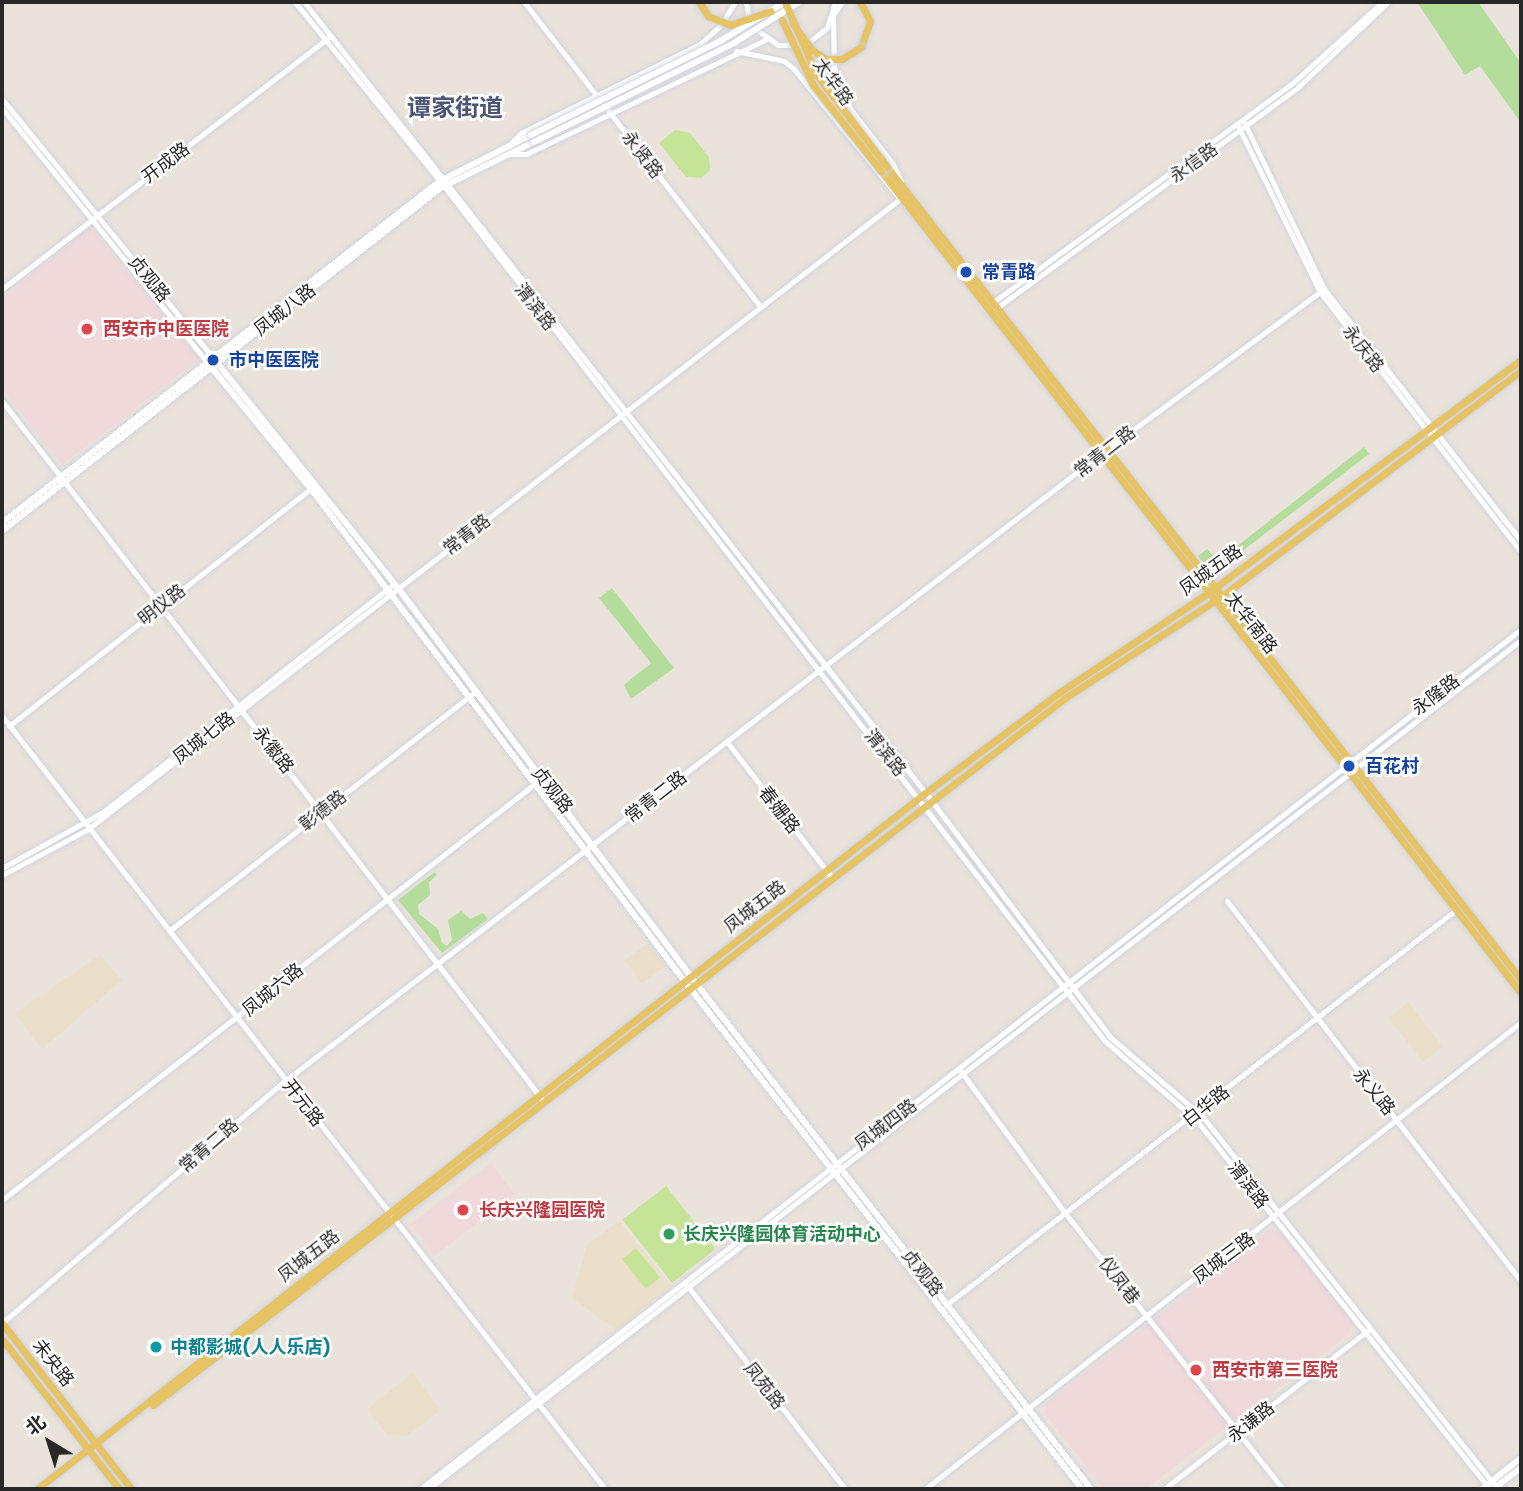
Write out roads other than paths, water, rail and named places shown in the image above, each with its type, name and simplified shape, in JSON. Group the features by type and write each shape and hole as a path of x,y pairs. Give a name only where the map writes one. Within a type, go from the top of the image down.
{"main road":[{"path":"699,2 708,16 730,25 771,11"},
{"name":"太华路","path":"775,2 787,34 813,85 884,169"},
{"name":"凤城八路","path":"533,139 785,2"},
{"name":"太华路","path":"785,2 790,20 816,74 884,169"},
{"name":"凤城八路","path":"2,531 63,479 443,183 734,43 799,2"},
{"path":"790,20 812,50 825,59 842,59 860,47 868,34 870,21 860,2"},
{"name":"太华南路","path":"884,169 991,308 1107,449 1215,587 1218,598 1346,771 1521,980"},
{"name":"太华南路","path":"991,308 1100,456 1208,593 1218,598 1353,764 1521,993"},
{"path":"1507,369 1521,353"},
{"path":"1507,369 1521,360"},
{"name":"贞观路","path":"212,362 396,586 690,982 1026,1412 1091,1489"},
{"name":"凤城五路","path":"829,874 922,795 1060,692 1208,593 1507,369"},
{"name":"凤城五路","path":"37,1489 829,874 1065,698 1218,598 1520,374"},
{"name":"凤城八路","path":"2,523 63,479"},
{"name":"贞观路","path":"313,487 389,591 473,693"},
{"name":"贞观路","path":"835,1167 946,1305 1082,1489"},
{"name":"未央路","path":"2,1323 131,1489"},
{"name":"未央路","path":"2,1339 119,1489"},
{"name":"凤城五路","path":"45,1489 89,1451"},
{"path":"1491,1487 1521,1458"},
{"path":"1491,1487 1521,1468"}],"street":[{"name":"渭滨路","path":"295,2 328,38"},
{"name":"渭滨路","path":"303,2 328,38 622,415 928,802 1125,1063 1196,1115 1491,1487"},
{"name":"永贤路","path":"524,2 761,307"},
{"name":"凤城八路","path":"735,2 720,26 687,50 521,133 509,150 526,154 736,51 765,40"},
{"path":"746,2 748,17 765,40 778,45 805,45 822,33 842,2"},
{"path":"835,2 834,67 855,115"},
{"name":"永信路","path":"991,308 1239,127 1318,63 1382,2"},
{"name":"永信路","path":"1245,122 1305,81 1388,2"},
{"name":"开成路","path":"2,289 328,38"},
{"path":"805,45 893,164 903,196"},
{"path":"687,50 696,65 692,72"},
{"path":"736,51 784,61 794,69 903,196"},
{"name":"贞观路","path":"2,103 212,362"},
{"name":"永庆路","path":"1245,122 1322,291"},
{"name":"永庆路","path":"1239,127 1322,291 1521,552"},
{"name":"常青路","path":"396,586 622,415 903,196"},
{"name":"常青二路","path":"2,1323 286,1080 1107,449 1322,291"},
{"name":"永徽路","path":"2,401 162,604 541,1098"},
{"name":"永庆路","path":"1436,438 1521,541"},
{"name":"明仪路","path":"9,726 313,487"},
{"name":"凤城七路","path":"2,876 86,826 396,586"},
{"name":"永隆路","path":"1353,764 1521,629"},
{"name":"永隆路","path":"1353,764 1521,640"},
{"name":"彰德路","path":"169,931 473,693"},
{"name":"开元路","path":"2,716 605,1489"},
{"name":"春姗路","path":"727,742 829,874"},
{"name":"凤城四路","path":"420,1489 1353,764"},
{"name":"凤城六路","path":"2,1200 540,780"},
{"name":"凤城七路","path":"2,868 86,826"},
{"name":"永义路","path":"1227,901 1314,1018 1399,1122 1521,1282"},
{"name":"白华路","path":"946,1305 1196,1115 1314,1018 1459,907"},
{"name":"凤城三路","path":"925,1489 1278,1217 1521,1023"},
{"name":"仪凤巷","path":"961,1071 1065,1213 1283,1489"},
{"name":"凤苑路","path":"685,1284 845,1489"},
{"name":"永谦路","path":"1164,1489 1368,1330"},
{"name":"凤城四路","path":"428,1489 536,1400"}],"place":[{"name":"常青路","path":"966,272"},
{"name":"西安市中医医院","path":"87,329"},
{"name":"市中医医院","path":"213,360"},
{"name":"百花村","path":"1349,766"},
{"name":"长庆兴隆园医院","path":"463,1210"},
{"name":"长庆兴隆园体育活动中心","path":"669,1234"},
{"name":"中都影城(人人乐店)","path":"156,1347"},
{"name":"西安市第三医院","path":"1196,1370"}],"district":[{"name":"谭家街道","path":"455,108"}]}
